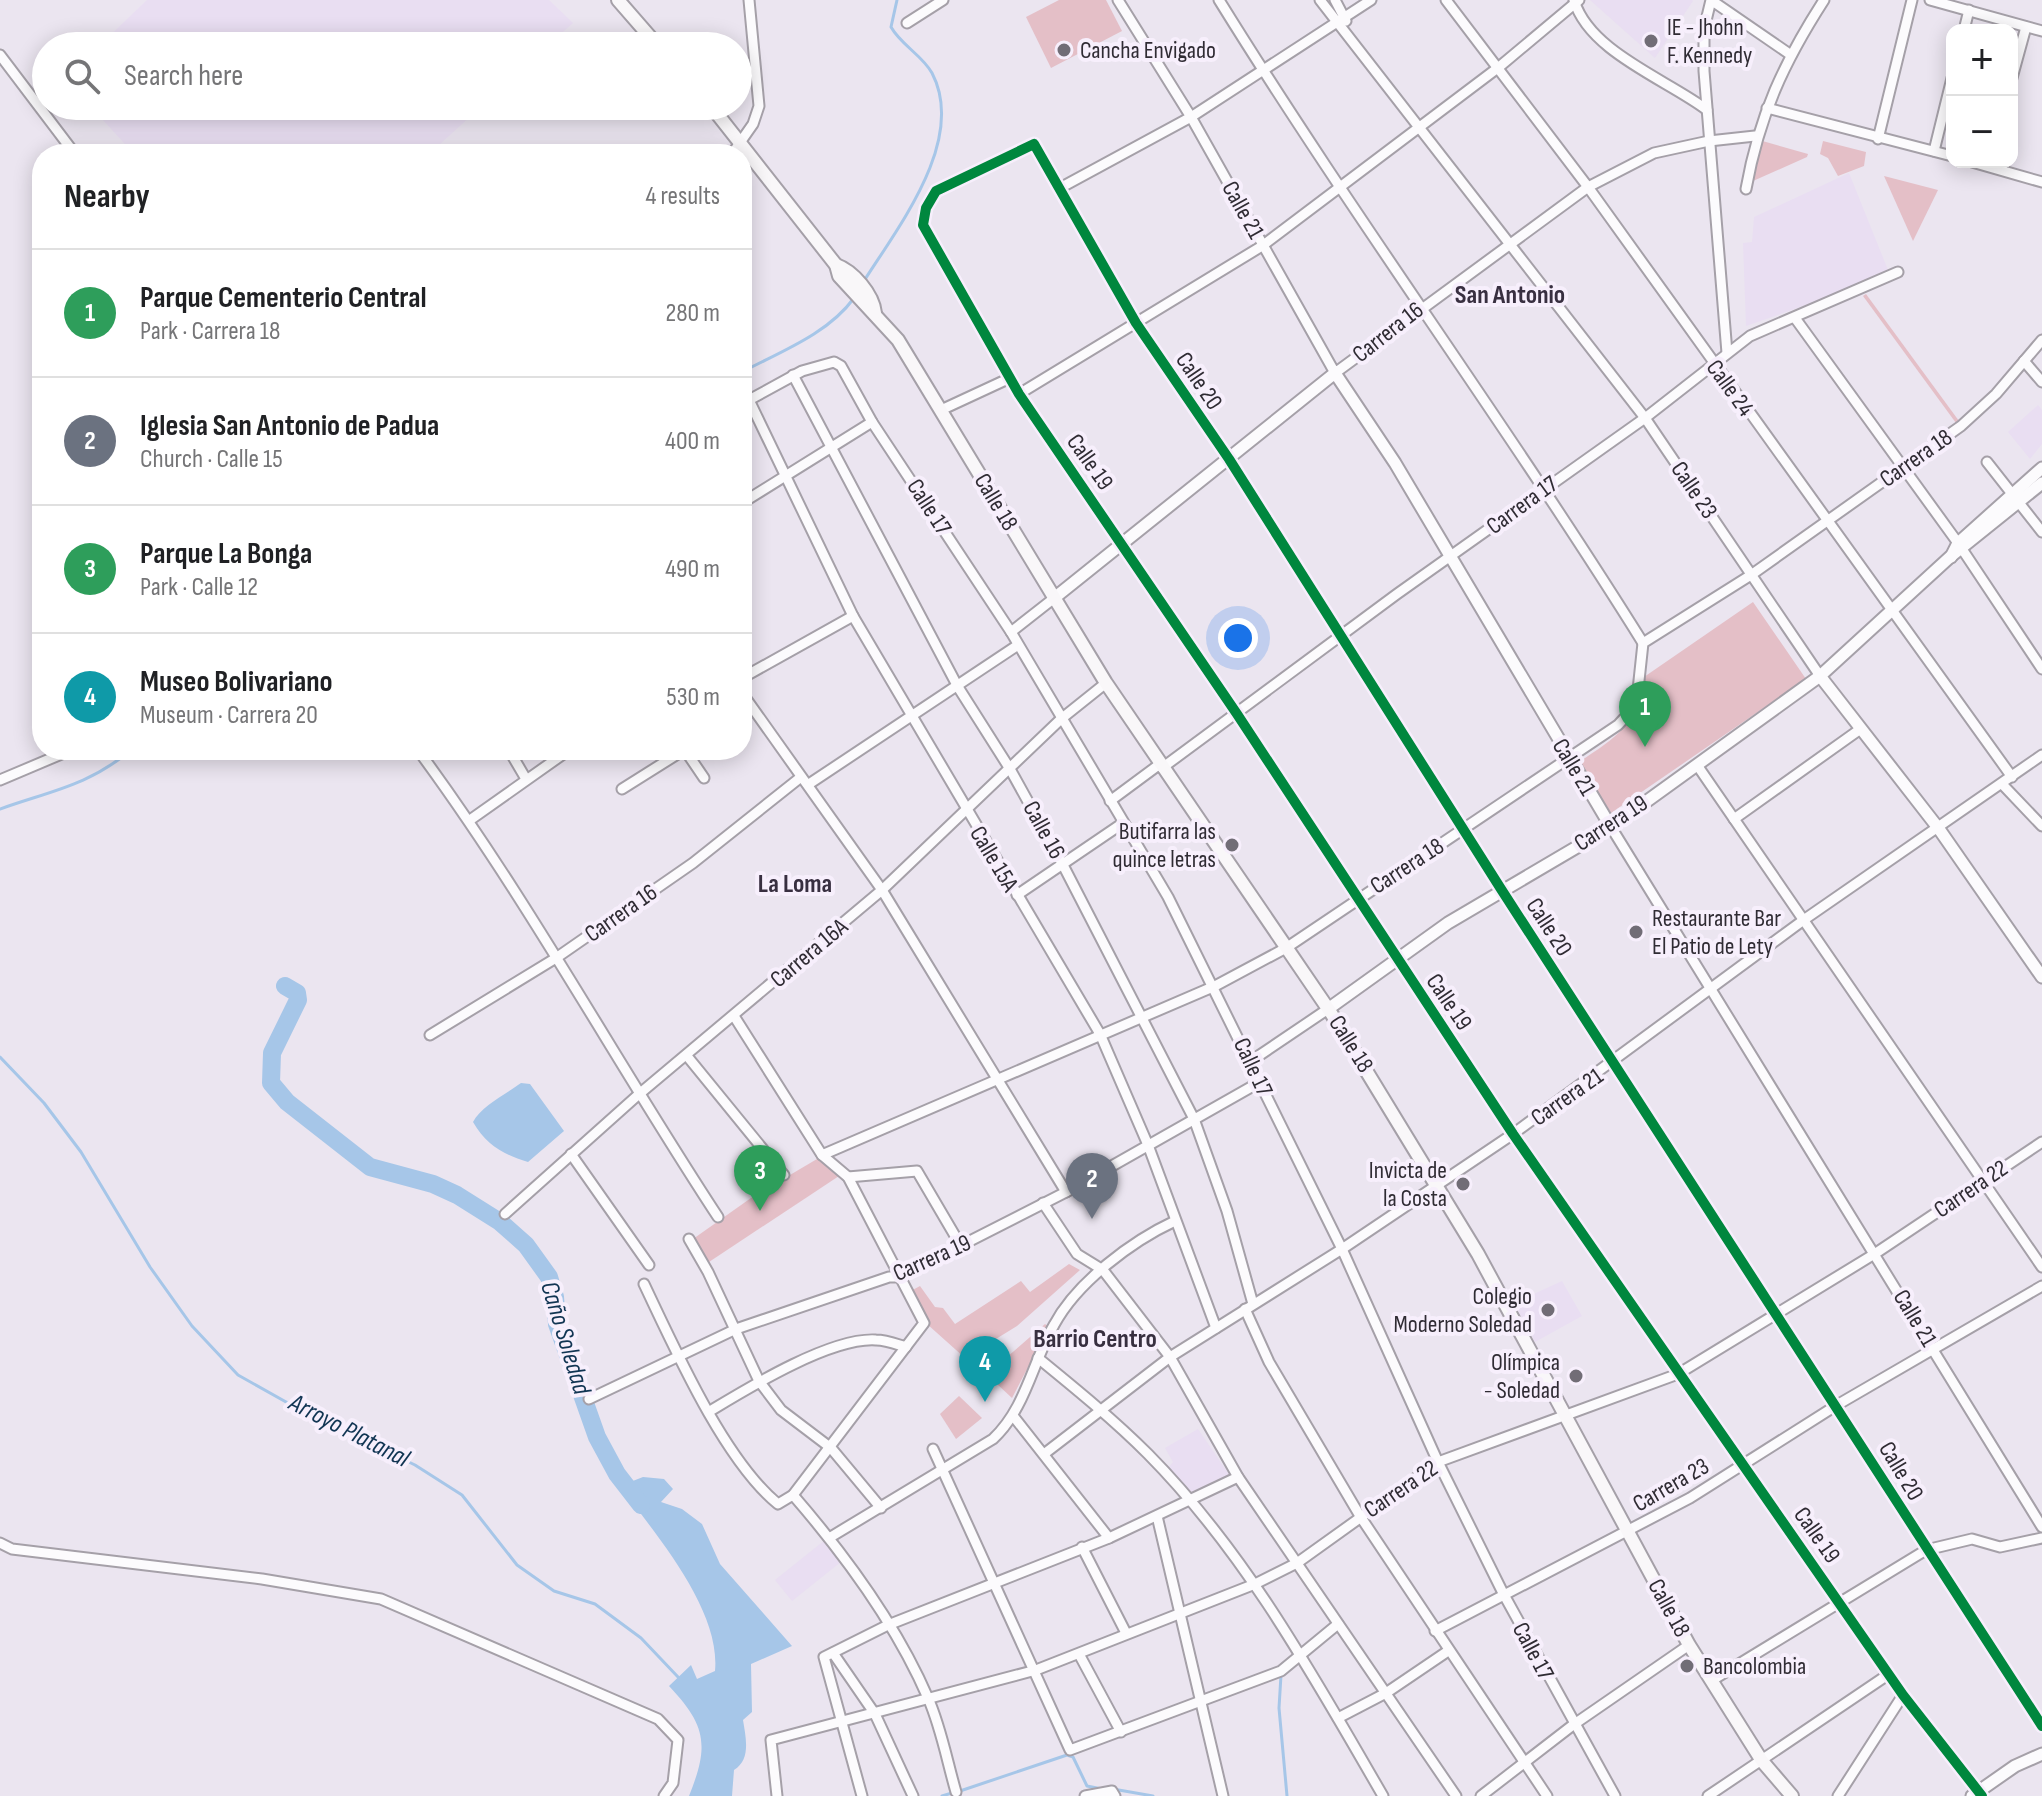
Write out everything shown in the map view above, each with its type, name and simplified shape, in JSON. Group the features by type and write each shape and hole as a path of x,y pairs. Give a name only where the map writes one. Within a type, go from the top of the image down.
{"main road":[{"path":"618,0 646,32"},
{"name":"Calle 18","path":"723,120 744,144"},
{"name":"Calle 18","path":"752,154 836,265 898,340 1106,683 1328,1009 1438,1185 1689,1645 1762,1761 1792,1796"}],"street":[{"path":"740,144 753,124 759,106 749,0"},
{"path":"907,23 943,0"},
{"name":"Calle 21","path":"1118,0 1191,117 1335,373 1395,463 1569,760 1876,1253 2042,1527"},
{"path":"1219,0 1421,307 1546,488 1643,643"},
{"name":"Calle 23","path":"1320,0 1341,21"},
{"name":"Calle 23","path":"1335,0 1347,32 1506,244 1645,418 1820,676 1939,829 2030,955 2042,977"},
{"path":"1060,188 1191,117 1371,0"},
{"name":"Calle 24","path":"1446,0 1588,187 2012,777"},
{"path":"1727,353 1707,110 1704,29 1711,0 1791,55"},
{"path":"1746,189 1755,136 1791,55 1824,0"},
{"path":"1878,139 1912,0"},
{"path":"1930,0 2042,31"},
{"path":"1019,394 1262,246 1499,67 1576,2 1589,26 1629,62 1707,110"},
{"path":"1966,24 1969,10"},
{"path":"2018,56 2026,27"},
{"path":"0,55 32,97"},
{"path":"1934,151 1948,96"},
{"path":"1767,108 1946,154"},
{"path":"49,120 67,144"},
{"name":"Carrera 16","path":"1011,632 1335,373 1506,244 1588,187 1644,157 1709,141 1755,136"},
{"name":"Calle 20","path":"926,208 936,191 1032,144 1136,323 1229,459 1501,889 2042,1726"},
{"path":"2000,168 2042,182"},
{"name":"Calle 19","path":"926,208 923,225 1019,394 1237,714 1513,1134 1903,1695 1978,1795"},
{"name":"Carrera 17","path":"1110,801 1237,714 1645,418 1759,331 1898,272"},
{"path":"1795,318 1904,466 2042,669"},
{"name":"Carrera 18","path":"822,1155 1215,986 1286,948 1569,760 1618,725 1630,712 1638,690 1643,643 1751,575 1964,424 2042,340"},
{"path":"2024,361 2042,382"},
{"name":"Calle 17","path":"793,375 834,362 841,366 872,422 1011,632 1168,897 1215,986 1342,1249 1438,1462 1503,1593 1573,1725 1615,1796"},
{"name":"Calle 15A","path":"752,398 793,375"},
{"name":"Calle 16","path":"793,375 958,687 1010,769 1063,865 1194,1119 1227,1211 1249,1307 1269,1362 1360,1516 1547,1796"},
{"path":"941,410 1010,378"},
{"name":"Calle 15A","path":"752,406 789,476 853,616 965,811 1100,1034 1148,1145 1216,1328"},
{"path":"752,497 789,476 829,446 872,422"},
{"path":"1987,462 2042,532"},
{"name":"Carrera 19","path":"2016,499 2042,468"},
{"name":"Carrera 19","path":"1251,1061 1396,958 1501,889 1611,827 1820,676 1960,547 2016,499 2042,483"},
{"path":"752,672 853,616"},
{"path":"809,784 1018,645"},
{"name":"Carrera 16A","path":"505,1214 638,1095 882,890 1061,719 1106,683"},
{"path":"752,707 882,890 1066,1192"},
{"path":"1734,819 1859,730"},
{"name":"Carrera 21","path":"1044,1454 1170,1357 1342,1249 1513,1134 1805,919 2042,755"},
{"path":"0,780 47,760"},
{"path":"425,760 470,820 638,1095 718,1217"},
{"path":"515,760 526,779"},
{"path":"470,820 554,760"},
{"path":"622,789 668,760"},
{"path":"691,760 704,778"},
{"path":"1697,765 2042,1267"},
{"name":"Carrera 16","path":"430,1035 556,958 693,863 801,777"},
{"path":"2002,784 2042,826"},
{"path":"1017,895 1123,823"},
{"name":"Calle 23","path":"2030,955 2042,964"},
{"path":"644,1284 679,1357 748,1476 778,1504 793,1495 831,1448 924,1323 848,1177 822,1155 734,1016"},
{"path":"687,1056 784,1175"},
{"name":"Carrera 19","path":"589,1399 736,1329 889,1277 899,1277 1066,1192 1260,1082"},
{"name":"Carrera 22","path":"777,1796 771,1740 1036,1670 1179,1611 1255,1584 1297,1563 1438,1462 1678,1374 1876,1253 2042,1142"},
{"path":"571,1154 649,1265"},
{"path":"848,1177 917,1171 961,1246"},
{"path":"1043,1203 1077,1254 1103,1270 1170,1357 1238,1477 1456,1796"},
{"path":"829,1538 993,1439 1014,1417 1038,1358 1067,1306 1131,1244 1175,1221"},
{"path":"689,1239 759,1381 781,1410 831,1448 881,1508"},
{"name":"Carrera 23","path":"1435,1631 1503,1593 1628,1533 1744,1465 1837,1405 2042,1286"},
{"path":"710,1411 759,1381 863,1340 876,1339 906,1347"},
{"path":"1038,1358 1149,1455 1190,1501 1255,1584 1383,1796"},
{"path":"1014,1417 1109,1538"},
{"path":"933,1449 945,1470 991,1583 1036,1670 1070,1750 1281,1671 1338,1624"},
{"path":"828,1655 888,1625 1109,1538 1238,1477"},
{"path":"793,1495 829,1538 888,1625 928,1699 956,1792"},
{"path":"1157,1516 1198,1702 1223,1796"},
{"path":"1711,1681 1926,1550 1972,1539 2000,1547 2042,1538"},
{"path":"0,1543 12,1549"},
{"path":"1082,1547 1126,1633"},
{"path":"0,1549 262,1579 381,1599 658,1719 678,1740 673,1783 664,1796"},
{"path":"1481,1796 1573,1725 1689,1645"},
{"path":"1338,1718 1386,1693 1448,1651"},
{"path":"1079,1654 1121,1732"},
{"path":"828,1655 875,1714 913,1796"},
{"path":"828,1655 862,1796"},
{"path":"1712,1795 1889,1674"},
{"path":"1838,1796 1903,1695"},
{"path":"1978,1795 2015,1766 2042,1754"},
{"path":"1085,1796 1113,1793"}],"shaded area":[{"path":"147,0 549,0 573,23 563,32 114,32"},
{"name":"Cancha Envigado","path":"1059,0 1106,0 1122,31 1051,68 1026,17"},
{"name":"IE - Jhohn F. Kennedy","path":"1590,0 1692,0 1693,1 1655,58"},
{"path":"103,120 467,120 440,144 125,144"},
{"path":"1759,140 1808,154 1753,181"},
{"path":"1823,141 1866,152 1864,166 1838,176 1828,158 1820,154"},
{"path":"1849,173 1888,270 1835,295 1746,326 1743,243 1752,242 1754,217"},
{"path":"1884,176 1938,190 1913,241"},
{"path":"1866,294 1959,421 1956,423 1863,296"},
{"path":"2038,405 2042,410 2042,444 2030,459 2008,432"},
{"path":"1753,602 1806,679 1611,813 1579,762 1624,728 1637,707 1644,677"},
{"path":"817,1159 839,1176 709,1262 693,1239 751,1198"},
{"path":"1069,1264 1080,1270 1017,1326 965,1358 927,1324 909,1292 920,1286 935,1307 943,1308 955,1324 1021,1281 1030,1292"},
{"name":"Colegio Moderno Soledad","path":"1562,1281 1582,1316 1535,1342 1514,1303"},
{"path":"1045,1324 1049,1327 1012,1398 982,1370 1006,1358"},
{"path":"959,1396 982,1418 956,1439 940,1414"},
{"path":"1198,1429 1230,1476 1193,1496 1168,1468 1173,1462 1165,1448"},
{"path":"825,1540 842,1561 792,1601 775,1580"}],"water":[{"path":"521,1083 530,1084 564,1131 528,1162 496,1148 473,1122 488,1106"},
{"path":"643,1477 664,1479 673,1489 661,1502 682,1509 702,1524 720,1564 792,1646 751,1664 752,1712 743,1720 745,1755 734,1770 732,1796 689,1796 700,1763 701,1737 691,1713 669,1686 691,1665 697,1679 715,1671 714,1647 708,1623 683,1573 620,1486"}],"waterway":[{"name":"Arroyo Platanal","path":"864,281 924,182 941,126 941,99 932,73 891,27 897,0"},
{"name":"Arroyo Platanal","path":"752,367 817,332 854,298"},
{"name":"Arroyo Platanal","path":"0,809 84,780 118,760"},
{"name":"Caño Soledad","path":"285,986 297,993 298,1000 272,1053 271,1083 287,1102 370,1167 433,1184 457,1195 500,1222 526,1245 549,1277 555,1297 557,1324 597,1437 617,1474 641,1505"},
{"name":"Arroyo Platanal","path":"0,1057 44,1103 81,1152 150,1267 192,1326 238,1375 295,1407 415,1465 462,1495 517,1565 554,1591 595,1604 641,1638 678,1677"},
{"path":"1281,1675 1279,1708 1287,1796"},
{"path":"960,1791 1067,1755 1073,1757 1087,1786 1102,1789"},
{"path":"1113,1789 1153,1796"},
{"path":"942,1796 952,1793"}],"cycle path":[{"path":"1982,1796 1903,1695 1513,1134 1237,714 1019,394 923,225 926,208 936,191 1034,144 1136,323 1229,459 1501,889 2042,1726"}],"place":[{"name":"IE - Jhohn F. Kennedy","path":"1651,41"},
{"name":"Cancha Envigado","path":"1064,50"},
{"name":"Parque Cementerio Central","path":"1645,747"},
{"name":"Butifarra las quince letras","path":"1232,845"},
{"name":"Restaurante Bar El Patio de Lety","path":"1636,932"},
{"name":"Invicta de la Costa","path":"1463,1184"},
{"name":"Parque La Bonga","path":"760,1211"},
{"name":"Iglesia San Antonio de Padua","path":"1092,1219"},
{"name":"Colegio Moderno Soledad","path":"1548,1310"},
{"name":"Olímpica - Soledad","path":"1576,1376"},
{"name":"Museo Bolivariano","path":"985,1402"},
{"name":"Bancolombia","path":"1687,1666"}],"district":[{"name":"San Antonio","path":"1510,295"},
{"name":"La Loma","path":"795,884"},
{"name":"Barrio Centro","path":"1095,1339"}]}
